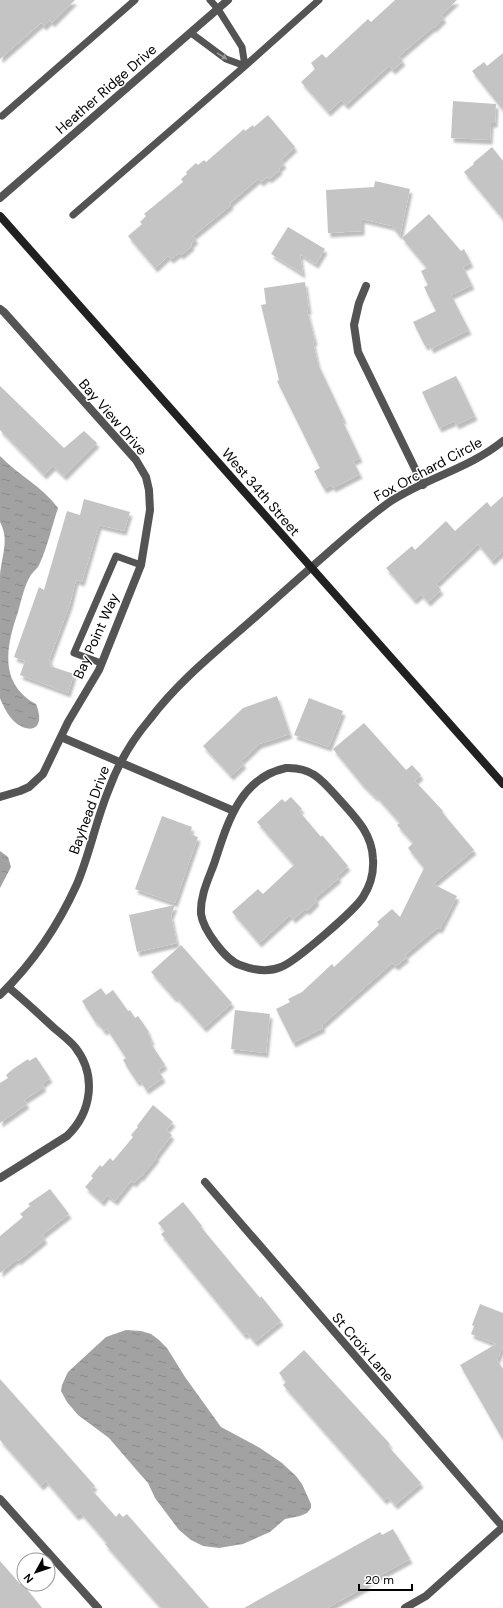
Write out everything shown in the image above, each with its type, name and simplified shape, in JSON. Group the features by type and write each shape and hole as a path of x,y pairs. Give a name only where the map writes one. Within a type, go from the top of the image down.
{"street":[{"name":"Heather Ridge Drive","path":"0,198 228,0"},
{"name":"West 34th Street","path":"0,216 503,784"},
{"path":"366,286 359,303 354,325 358,352 423,485"},
{"name":"Bay View Drive","path":"0,309 10,318 130,454 143,471 150,490 150,510 141,565"},
{"name":"Fox Orchard Circle","path":"310,567 380,508 394,499 484,454 503,441"},
{"name":"Bay Point Way","path":"0,797 20,791 32,784 39,778 47,767 78,704 99,670 141,565"},
{"name":"Bayhead Drive","path":"0,995 26,968 36,955 66,906 86,860 108,790 121,764 149,720 172,694 310,567"},
{"path":"61,737 121,764 234,811"},
{"path":"286,768 309,771 327,785 362,826 370,841 373,858 372,875 362,898 350,911 294,959 282,967 267,971 252,970 238,964 226,955 205,927 201,912 201,901 229,821 234,811 242,799 259,780 271,772 286,768"},
{"path":"0,1178 67,1136 74,1129 82,1116 87,1104 89,1093 89,1075 83,1060 74,1046 8,987"},
{"name":"St Croix Lane","path":"205,1182 503,1527"},
{"path":"0,1499 98,1608"},
{"path":"405,1608 426,1596 503,1527"}],"lane":[{"path":"2,116 135,0"},
{"path":"210,0 218,9 242,47 245,66"},
{"path":"73,215 319,0"},
{"path":"191,33 226,59 245,66"},
{"path":"101,663 74,652 116,556 141,565"}],"water":[{"path":"0,456 38,487 58,508 43,556 39,565 29,578 24,590 10,639 8,652 11,676 16,686 24,696 36,704 39,722 36,727 31,729 24,728 11,718 0,698 0,576 5,542 3,529 0,522"},
{"path":"0,851 8,857 11,867 0,888"},
{"path":"126,1330 141,1331 151,1334 159,1340 167,1348 185,1377 221,1427 260,1448 282,1463 296,1476 302,1484 311,1504 311,1508 307,1513 285,1519 270,1532 243,1544 219,1548 203,1546 191,1540 179,1530 155,1498 148,1483 109,1438 78,1415 67,1402 61,1391 68,1372 106,1337"}],"building":[{"path":"0,0 75,0 52,23 50,20 44,26 41,23 0,59"},
{"path":"395,0 457,0 441,15 444,18 434,28 433,27 399,56 403,61 393,70 389,66 346,105 341,100 328,112 301,82 315,69 311,63 322,54 326,58 368,19 371,22"},
{"path":"503,53 503,110 472,71 484,62 487,66"},
{"path":"453,101 496,104 495,123 491,123 490,140 451,138"},
{"path":"268,115 295,147 281,160 284,164 279,168 280,170 269,179 267,177 261,182 258,179 230,203 231,205 193,236 196,239 191,244 192,246 181,255 179,253 171,259 168,256 155,268 128,236 142,224 140,222 146,216 144,214 183,182 181,179 196,163 198,165 204,160 206,162 244,129 245,131 253,125 254,127"},
{"path":"492,147 503,161 503,219 464,172"},
{"path":"375,181 410,189 400,236 392,226 362,219 362,231 328,233 326,190 374,187"},
{"path":"429,214 461,251 464,249 471,263 463,267 472,285 451,295 469,330 431,349 429,344 425,346 413,322 436,311 424,287 428,285 421,271 427,268 402,238"},
{"path":"288,227 325,249 316,264 300,254 303,274 271,254"},
{"path":"305,282 309,310 307,310 315,341 313,342 318,364 344,419 342,420 360,458 353,461 360,474 333,488 332,485 324,489 314,471 320,468 277,381 279,380 261,305 266,304 264,288"},
{"path":"456,376 475,416 456,425 455,421 439,428 422,392"},
{"path":"0,386 64,448 84,431 97,443 64,476 53,466 44,475 0,430"},
{"path":"503,496 503,551 492,561 478,544 436,584 441,590 428,602 421,594 414,600 386,568 412,546 415,550 446,521 455,531 487,502 491,507"},
{"path":"84,499 130,512 124,531 99,525 82,582 76,580 70,604 49,660 51,661 50,666 74,674 68,693 20,675 25,661 14,657 39,587 44,590 67,511 80,515"},
{"path":"277,696 290,734 259,744 241,761 244,764 231,776 203,746 243,708"},
{"path":"309,698 343,711 329,747 294,735"},
{"path":"364,723 406,770 412,765 421,775 415,781 443,811 442,812 474,850 433,884 457,896 440,929 437,928 405,955 407,957 396,966 392,963 322,1025 323,1028 293,1043 276,1009 290,1002 288,999 302,992 332,964 334,967 379,925 377,922 392,909 400,917 424,868 408,848 413,843 397,825 400,823 376,796 375,797 361,783 333,749"},
{"path":"291,797 302,809 299,811 321,837 322,835 348,866 337,876 339,878 315,898 317,901 307,911 305,909 293,919 290,915 259,943 232,912 258,889 263,894 294,865 257,822 282,799 285,802"},
{"path":"162,816 192,827 190,834 198,837 175,903 135,889"},
{"path":"175,905 171,915 177,943 137,952 129,915"},
{"path":"181,945 232,1003 204,1028 151,972"},
{"path":"101,988 106,995 113,990 128,1011 130,1010 135,1018 138,1016 149,1032 148,1033 152,1040 150,1042 165,1065 158,1070 163,1078 146,1090 140,1080 137,1082 129,1070 123,1060 126,1058 107,1029 104,1031 97,1022 96,1023 82,1001"},
{"path":"235,1010 270,1014 266,1053 231,1049"},
{"path":"36,1057 50,1078 42,1084 44,1087 24,1100 27,1104 0,1123 0,1083 8,1078 6,1075 13,1069 28,1059 29,1061"},
{"path":"153,1105 173,1122 166,1130 172,1135 141,1177 140,1176 134,1183 131,1181 115,1201 107,1195 102,1202 85,1187 93,1178 91,1176 100,1165 102,1167 110,1158 113,1161 133,1137 131,1135"},
{"path":"50,1189 69,1214 42,1235 45,1239 38,1245 0,1273 0,1236 23,1217 20,1214 30,1206 28,1204"},
{"path":"183,1202 202,1226 201,1227 281,1321 255,1342 247,1333 244,1335 161,1234 165,1231 158,1223"},
{"path":"480,1304 503,1313 503,1346 497,1360 503,1369 503,1440 460,1365 496,1344 471,1334 474,1326 472,1325"},
{"path":"304,1350 390,1444 388,1446 421,1483 395,1505 388,1497 384,1500 283,1385 286,1382 279,1373"},
{"path":"0,1379 95,1486 91,1489 116,1517 119,1513 123,1517 127,1514 209,1608 161,1608 105,1544 107,1543 81,1513 76,1516 46,1481 41,1486 0,1440"},
{"path":"393,1529 410,1559 366,1583 367,1586 327,1608 244,1608 380,1532 382,1535"},
{"path":"0,1561 16,1579 16,1592 29,1592 42,1608 0,1608"}]}
